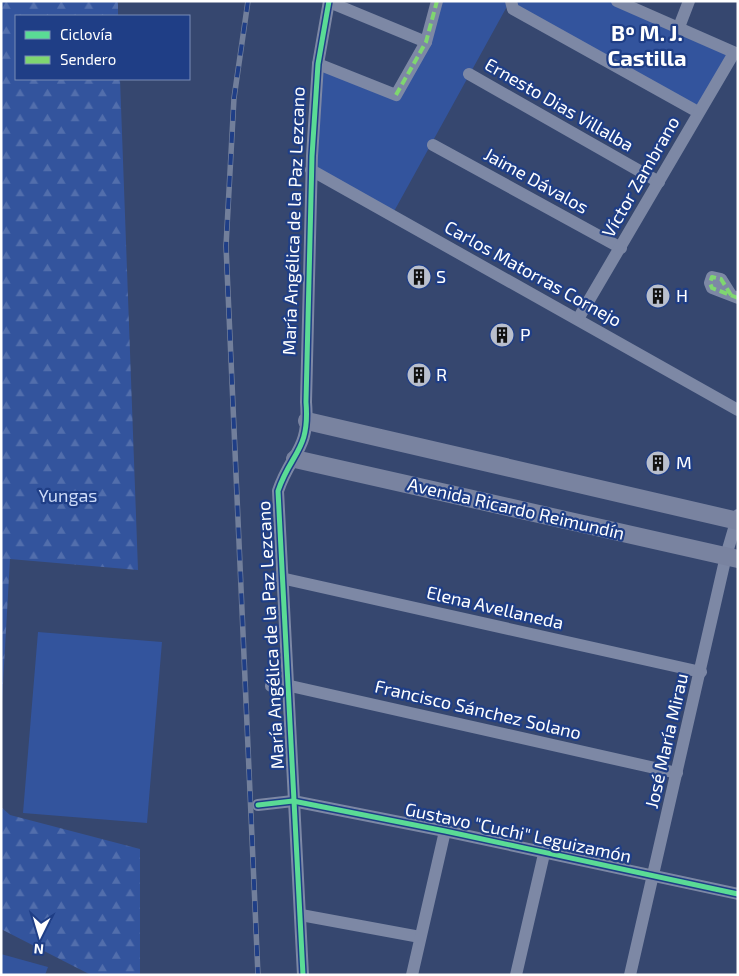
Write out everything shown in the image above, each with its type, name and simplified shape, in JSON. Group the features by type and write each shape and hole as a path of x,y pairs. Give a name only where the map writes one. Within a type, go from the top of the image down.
{"street":[{"path":"318,64 396,95 426,42 436,1"},
{"path":"511,1 513,9 698,112"},
{"path":"617,1 736,53"},
{"path":"679,27 689,1"},
{"path":"329,2 426,42"},
{"name":"María Angélica de la Paz Lezcano","path":"303,975 301,915 286,685 278,491 305,438 307,421 311,170 318,64 329,2"},
{"name":"Víctor Zambrano","path":"578,319 621,248 698,112 736,53"},
{"name":"Ernesto Dias Villalba","path":"469,74 659,182"},
{"name":"Jaime Dávalos","path":"434,144 621,248"},
{"name":"Carlos Matorras Cornejo","path":"311,170 738,410"},
{"path":"307,421 737,519"},
{"name":"Avenida Ricardo Reimundín","path":"295,458 732,558"},
{"name":"José María Mirau","path":"630,975 700,672 732,558 737,519"},
{"name":"Elena Avellaneda","path":"281,578 700,672"},
{"name":"Francisco Sánchez Solano","path":"271,686 286,685 677,773"},
{"name":"Gustavo \"Cuchi\" Leguizamón","path":"258,805 293,801 446,831 544,854 654,875 738,894"},
{"path":"412,975 446,831"},
{"path":"516,975 544,854"},
{"path":"301,915 420,938"}],"green space":[{"name":"Yungas","path":"1,1 118,1 118,15 15,15 15,80 120,80 138,570 10,559 1,719"},
{"path":"437,1 510,1 392,215 311,170 318,64 396,95"},
{"path":"513,1 615,1 734,53 698,112 513,9"},
{"path":"38,632 162,642 147,823 23,813"},
{"path":"1,807 10,815 140,849 140,975 91,975 1,929"},
{"path":"1,954 48,967 45,975 1,975"}],"railway":[{"path":"248,1 234,98 226,246 258,975"}],"marked path":[{"path":"396,95 426,42 437,1"},
{"path":"731,295 721,279 712,277 710,283 712,288 738,298"}],"cycle path":[{"path":"303,975 278,491 305,431 312,156 318,64 329,1"},
{"path":"258,805 293,801 445,831 738,894"}],"place":[{"name":"S","path":"419,277"},
{"name":"H","path":"658,296"},
{"name":"P","path":"502,335"},
{"name":"R","path":"419,375"},
{"name":"M","path":"658,463"}],"district":[{"name":"Bº M. J. Castilla","path":"647,46"}]}
